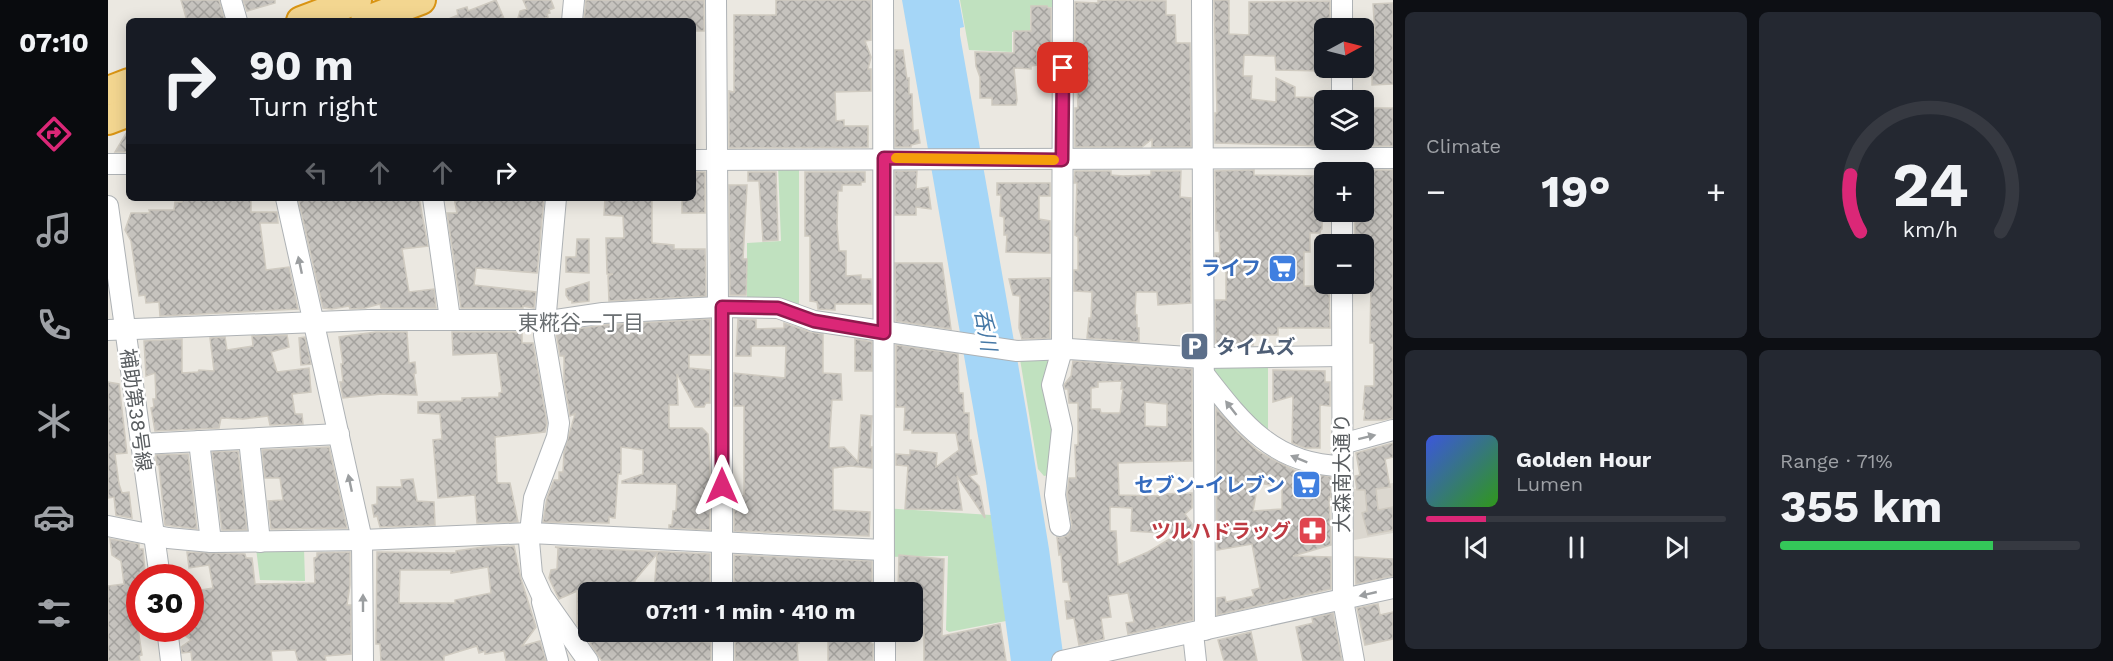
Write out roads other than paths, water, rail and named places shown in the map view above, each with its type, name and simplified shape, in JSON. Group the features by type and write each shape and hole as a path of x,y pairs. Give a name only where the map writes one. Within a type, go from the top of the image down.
{"highway":[{"path":"309,18 357,0"},
{"path":"377,18 413,9"},
{"path":"108,91 126,84"},
{"path":"108,120 126,113"}],"street":[{"path":"231,0 236,18"},
{"path":"572,18 574,0"},
{"path":"716,0 722,582"},
{"path":"883,0 884,582"},
{"path":"1060,526 1055,495 1062,429 1052,385 1062,350 1063,0"},
{"path":"1196,661 1199,632 1203,366 1202,0"},
{"path":"1342,0 1342,18"},
{"path":"696,160 1393,158"},
{"path":"108,164 126,164"},
{"path":"287,201 362,540 363,661"},
{"path":"433,201 450,319"},
{"path":"556,201 544,335 559,423 557,437 534,498 530,533 532,574 542,596 588,661"},
{"name":"補助第38号線","path":"108,206 116,329 141,444 158,564"},
{"name":"大森南大通り","path":"1342,294 1342,600 1354,661"},
{"path":"116,329 450,319 556,320 603,313 720,307 778,308 814,321 1017,351 1062,350 1203,366 1342,356"},
{"path":"1203,366 1245,424 1270,446 1313,464 1342,466"},
{"path":"1342,444 1393,430"},
{"path":"141,444 339,434"},
{"path":"249,439 260,542"},
{"path":"200,441 211,542"},
{"path":"108,526 168,538 211,542 362,540 530,533 883,550"},
{"path":"1064,661 1393,588"},
{"path":"542,596 543,608 558,661"},
{"path":"168,642 171,661"},
{"path":"723,642 723,661"},
{"path":"885,642 885,661"}],"water":[{"name":"呑川","path":"902,0 959,0 964,27 960,28 960,35 1027,415 1049,549 1064,661 1011,661 986,482"}],"place":[{"name":"ライフ","path":"1282,268"},
{"name":"タイムズ","path":"1195,347"},
{"name":"セブン-イレブン","path":"1306,485"},
{"name":"ツルハドラッグ","path":"1312,531"}],"district":[{"name":"東糀谷一丁目","path":"581,322"}]}
